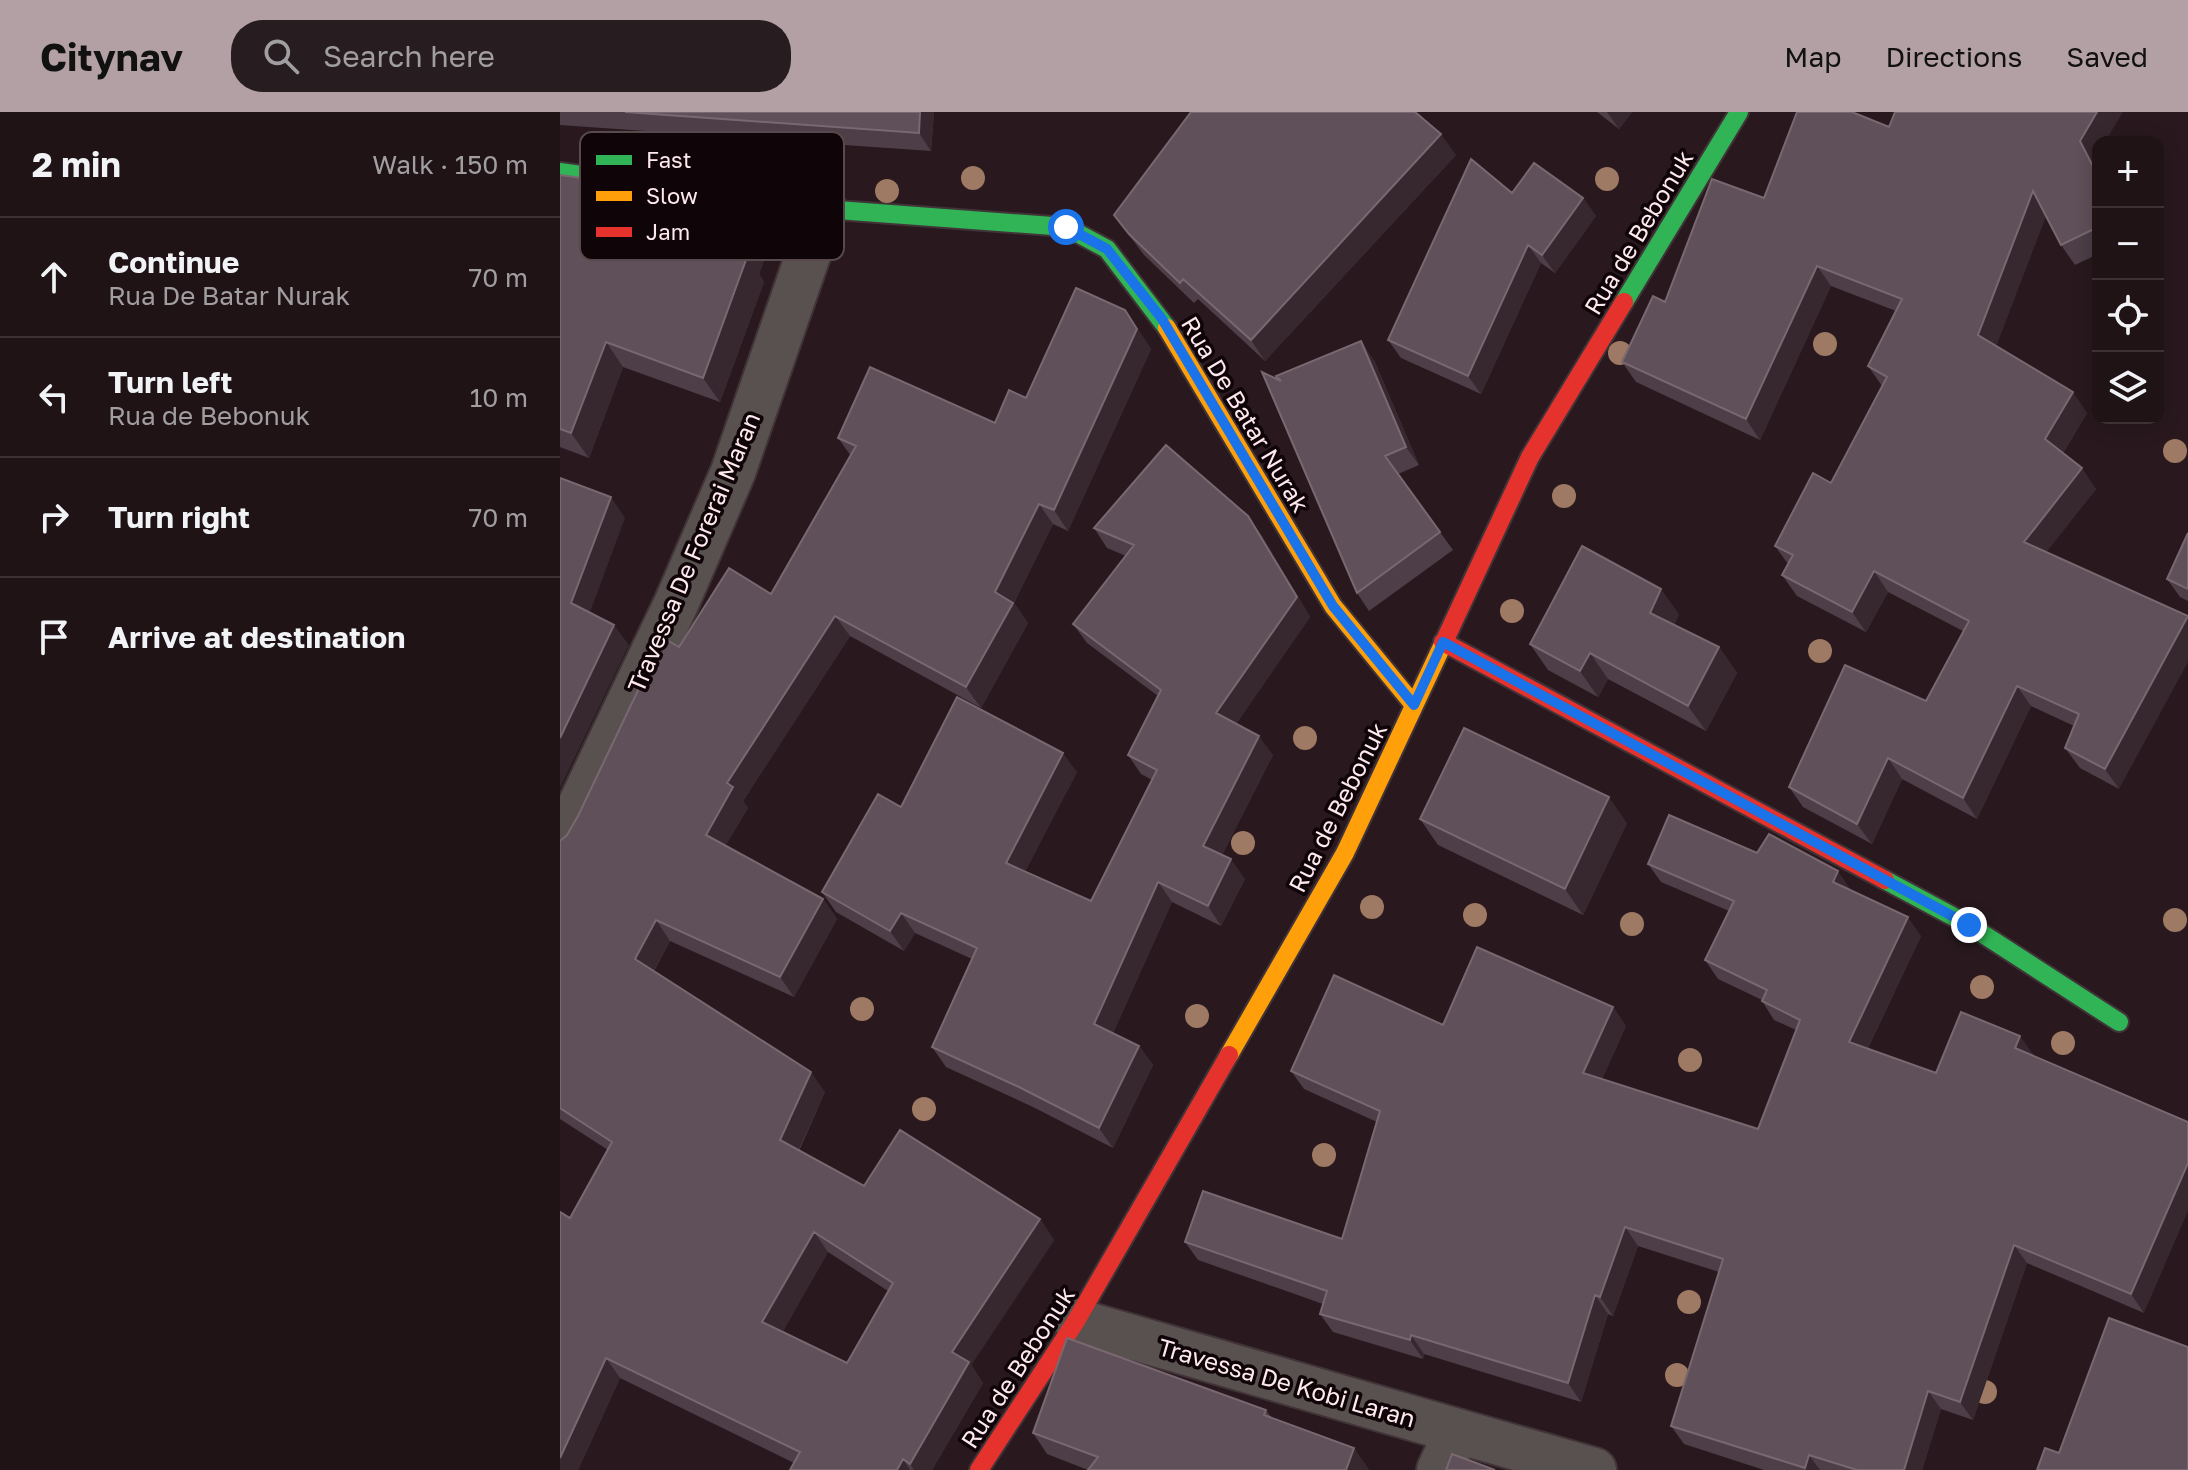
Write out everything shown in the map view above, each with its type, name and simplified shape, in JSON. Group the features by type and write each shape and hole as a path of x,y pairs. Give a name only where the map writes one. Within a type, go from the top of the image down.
{"street":[{"name":"Rua de Bebonuk","path":"979,1470 1076,1321 1345,853 1530,457 1739,112"},
{"name":"Rua De Batar Nurak","path":"560,172 580,175"},
{"name":"Rua De Batar Nurak","path":"844,210 1066,227 1107,249 1162,319 1333,606 1414,705"},
{"name":"Travessa De Forerai Maran","path":"560,842 676,604 733,472 806,260"},
{"path":"1443,642 1969,925 2119,1022"},
{"name":"Travessa De Kobi Laran","path":"1076,1321 1448,1451 1594,1470"}],"building":[{"path":"625,112 920,112 919,133"},
{"path":"1191,112 1415,112 1441,134 1251,340 1183,279 1180,283 1129,234 1114,215"},
{"path":"1797,112 1852,112 1889,127 1895,112 2097,112 2080,141 2092,164 2092,230 2061,245 2033,191 1978,335 2073,392 2045,439 2082,468 2024,542 2188,616 2105,769 2065,748 2079,714 2017,686 1963,798 1888,758 1857,824 1789,787 1845,665 1926,701 1969,621 1874,571 1852,612 1782,575 1793,555 1775,546 1813,473 1831,483 1887,377 1868,366 1902,299 1817,266 1746,419 1622,362 1653,296 1665,302 1712,179 1764,198"},
{"path":"1471,159 1512,193 1534,163 1583,198 1542,255 1528,245 1468,376 1388,340"},
{"path":"560,175 580,178 580,260 746,260 703,378 606,342 571,433 560,429"},
{"path":"1076,288 1125,310 1137,329 1054,510 1039,504 995,592 1013,603 966,687 835,616 727,783 733,787 706,835 823,899 780,977 656,920 635,959 811,1072 780,1140 864,1186 900,1130 1040,1219 952,1352 969,1362 910,1464 903,1459 897,1470 790,1470 800,1452 606,1358 560,1458 560,1212 570,1218 612,1142 560,1108 560,841 578,816 663,638 679,647 729,568 771,594 856,446 838,438 870,367 995,423 1009,390 1026,398","holes":["814,1232 893,1283 847,1363 762,1322"]},
{"path":"1361,341 1406,447 1385,456 1440,532 1357,593 1262,372 1281,381 1276,376"},
{"path":"1166,445 1248,516 1297,597 1216,713 1259,736 1203,846 1231,859 1208,906 1158,882 1094,1024 1139,1046 1099,1128 932,1047 977,948 901,913 890,931 822,892 878,794 901,807 957,697 1063,753 1006,863 1091,901 1157,770 1128,755 1161,690 1073,624 1134,545 1094,528"},
{"path":"560,478 611,497 571,603 614,625 560,738"},
{"path":"2188,533 2188,589 2167,579"},
{"path":"1582,546 1661,589 1650,613 1719,647 1688,706 1590,653 1580,671 1530,644"},
{"path":"1464,728 1609,797 1565,889 1420,819"},
{"path":"1669,815 1757,853 1769,834 1838,871 1833,882 1908,917 1849,1042 1936,1073 1961,1012 2020,1036 2015,1048 2188,1122 2188,1163 2131,1294 2014,1245 1960,1402 1928,1391 1904,1470 1857,1470 1809,1455 1805,1468 1671,1426 1723,1259 1625,1227 1600,1297 1595,1295 1568,1383 1411,1335 1410,1340 1320,1314 1327,1291 1185,1242 1203,1191 1342,1239 1380,1111 1291,1071 1334,975 1443,1025 1477,947 1613,1007 1583,1073 1758,1129 1800,1020 1762,1001 1767,990 1705,960 1734,901 1648,864"},
{"path":"2109,1318 2188,1347 2188,1470 2037,1470 2045,1448 2059,1453"},
{"path":"1067,1338 1266,1410 1264,1415 1354,1448 1346,1470 1088,1470 1098,1457 1033,1433"},
{"path":"1452,1454 1495,1470 1446,1470"}],"traffic: fast":[{"path":"1624,302 1739,112"},
{"path":"560,172 580,175"},
{"path":"844,210 1066,227 1107,249 1167,328"},
{"path":"1885,880 1969,925 2119,1022"}],"traffic: slow":[{"path":"1167,328 1333,606 1414,705"},
{"path":"1229,1055 1345,853 1444,642"}],"traffic: jam":[{"path":"1444,642 1530,457 1624,302"},
{"path":"1443,642 1885,880"},
{"path":"979,1470 1076,1321 1229,1055"}],"route":[{"path":"1066,227 1107,249 1162,319 1333,606 1414,705 1443,642 1969,925"}]}
